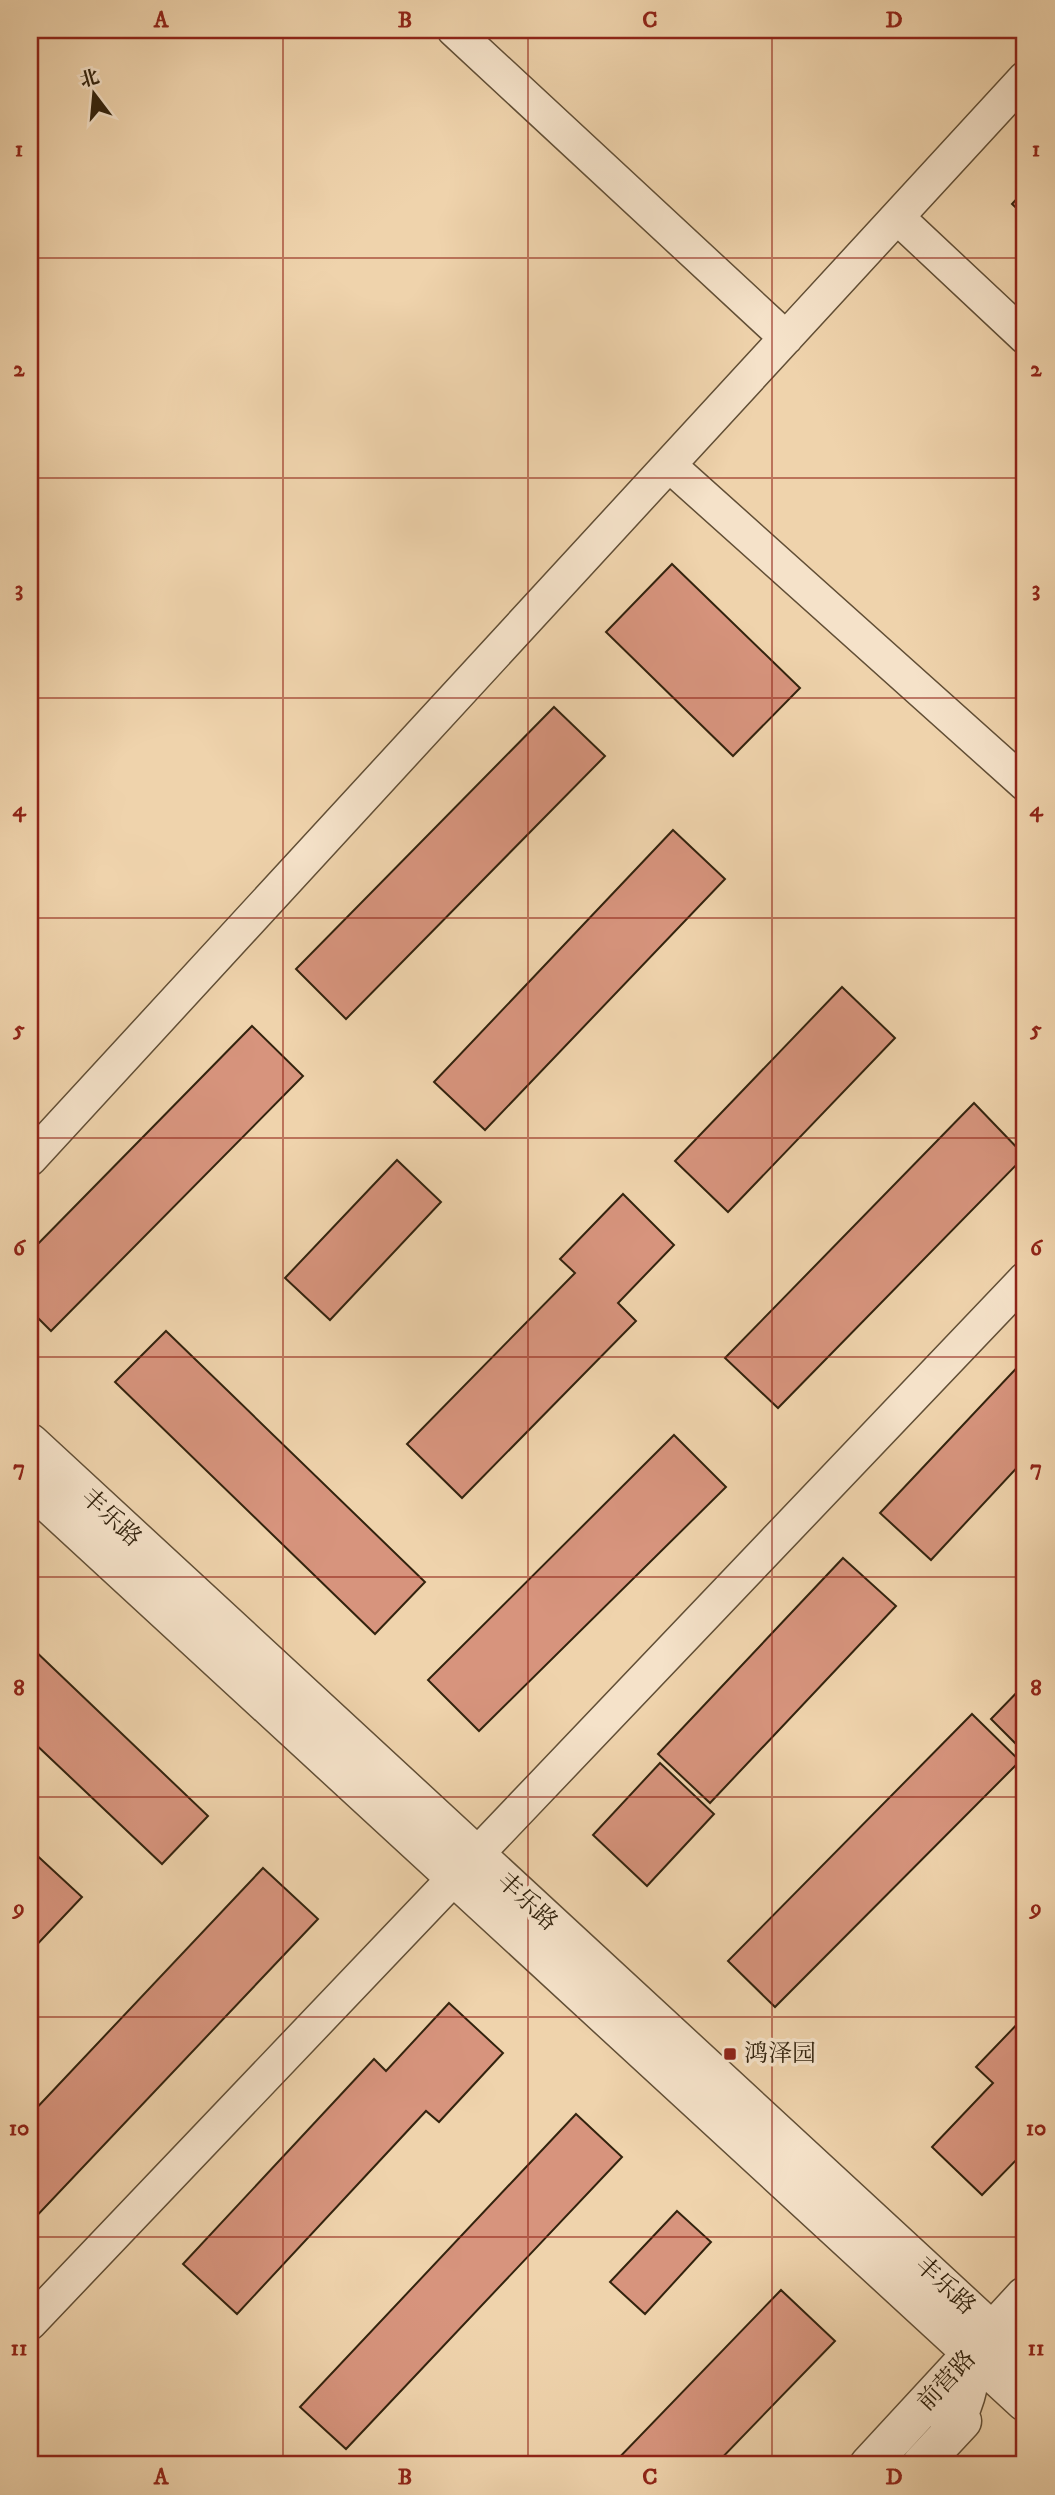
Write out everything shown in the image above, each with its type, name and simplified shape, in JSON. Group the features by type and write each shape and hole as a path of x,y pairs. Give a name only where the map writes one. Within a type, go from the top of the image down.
{"street":[{"path":"454,30 786,338"},
{"path":"30,1159 1025,78"},
{"path":"897,217 1025,337"},
{"path":"669,465 1025,784"},
{"path":"30,2323 1025,1279"},
{"name":"丰乐路","path":"30,1443 465,1865 928,2292"},
{"name":"丰乐路","path":"30,1486 465,1865"},
{"path":"928,2292 961,2319 976,2348 966,2399 934,2452"},
{"path":"919,2411 931,2390 938,2364 928,2292"},
{"name":"前营路","path":"869,2465 1025,2296"},
{"name":"丰乐路","path":"976,2348 1020,2371"},
{"name":"前营路","path":"934,2452 1020,2371"}],"building":[{"path":"1025,190 1025,216 1012,204"},
{"path":"672,564 800,688 733,756 606,632"},
{"path":"554,707 605,756 346,1019 296,969"},
{"path":"673,830 725,879 485,1130 434,1082"},
{"path":"842,987 895,1038 728,1212 675,1161"},
{"path":"252,1026 303,1076 51,1331 30,1310 30,1252"},
{"path":"974,1103 1025,1156 778,1408 725,1358"},
{"path":"397,1160 441,1202 330,1320 285,1278"},
{"path":"623,1194 674,1245 618,1303 636,1321 462,1498 407,1444 575,1273 560,1259"},
{"path":"166,1331 425,1582 375,1634 115,1382"},
{"path":"1025,1359 1025,1459 931,1560 880,1513"},
{"path":"674,1435 726,1487 479,1731 428,1680"},
{"path":"843,1558 896,1606 710,1803 658,1754"},
{"path":"30,1646 208,1816 162,1864 30,1739"},
{"path":"1025,1684 1025,1753 991,1719"},
{"path":"972,1714 1020,1761 775,2007 728,1961"},
{"path":"660,1763 714,1814 647,1886 593,1835"},
{"path":"30,1849 82,1897 30,1952"},
{"path":"263,1868 318,1919 30,2223 30,2115"},
{"path":"449,2003 503,2053 439,2122 426,2111 237,2314 183,2264 374,2059 386,2071"},
{"path":"1025,2016 1025,2151 982,2195 932,2147 993,2083 976,2067"},
{"path":"576,2114 622,2157 346,2449 300,2407"},
{"path":"677,2211 711,2242 645,2314 610,2282"},
{"path":"781,2290 835,2341 715,2465 612,2465"}],"place":[{"name":"鸿泽园","path":"730,2054"}]}
